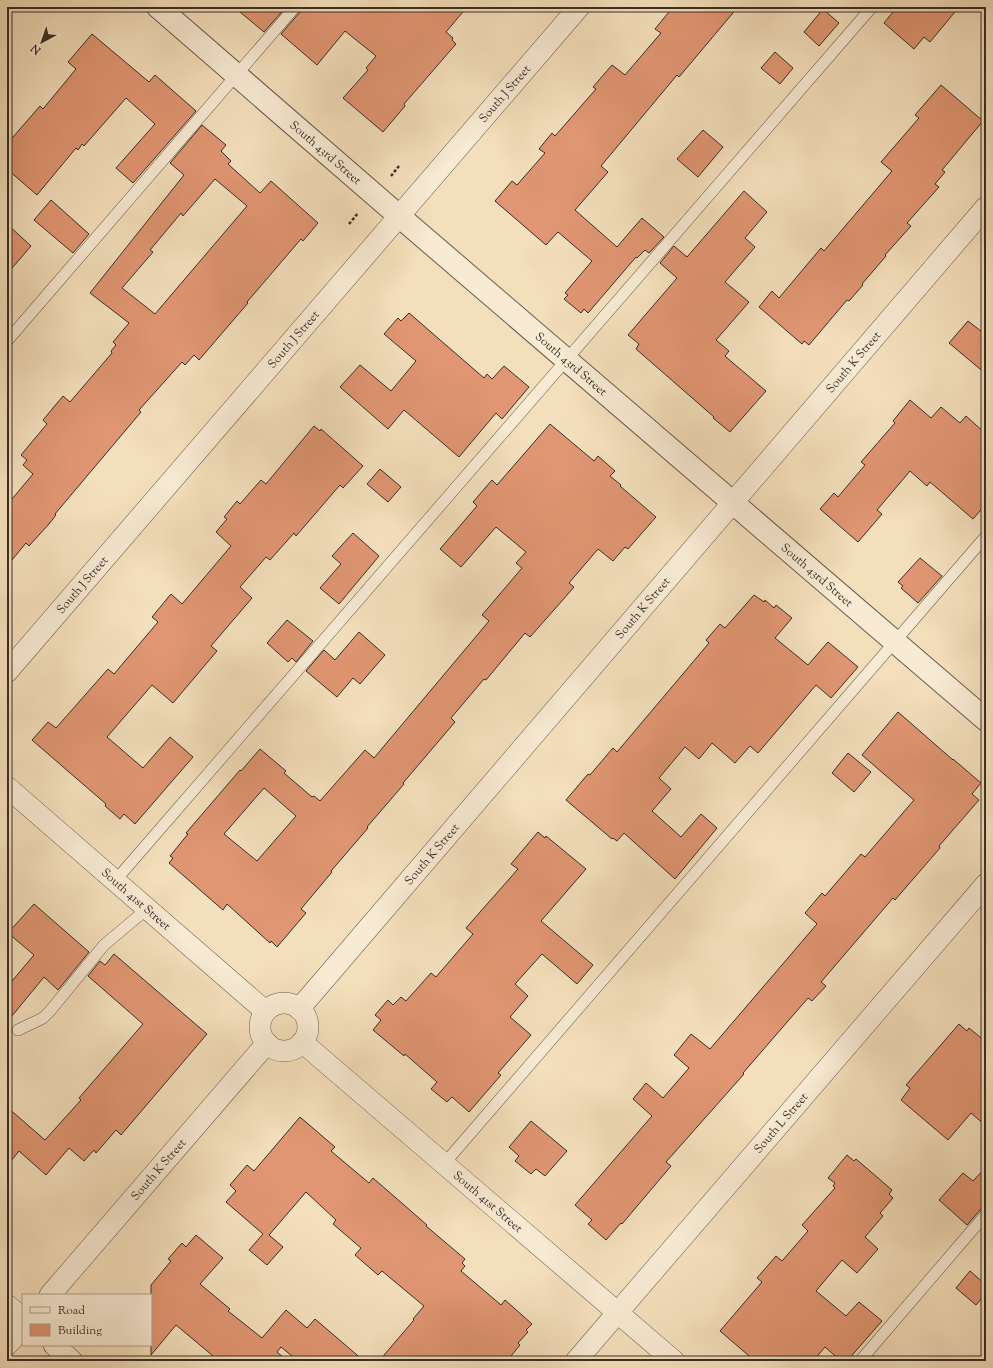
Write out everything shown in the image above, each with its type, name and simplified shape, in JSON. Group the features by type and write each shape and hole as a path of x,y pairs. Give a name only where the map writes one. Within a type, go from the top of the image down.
{"street":[{"name":"South 43rd Street","path":"158,7 986,720"},
{"name":"South J Street","path":"7,672 580,7"},
{"name":"South K Street","path":"299,1009 986,207"},
{"name":"South 41st Street","path":"7,787 265,1011"},
{"name":"South L Street","path":"576,1361 986,884"},
{"path":"278,1003 293,1004 299,1009 304,1014 307,1021 306,1036 302,1042 296,1047 288,1050 273,1048 267,1043 260,1031 260,1024 265,1011 278,1003"},
{"name":"South 41st Street","path":"302,1042 674,1361"},
{"name":"South K Street","path":"51,1294 267,1043"},
{"path":"7,1305 22,1318"},
{"path":"7,1345 22,1328"},
{"path":"55,1346 72,1361"}],"lane":[{"path":"7,341 295,7"},
{"path":"115,881 872,7"},
{"path":"444,1164 986,536"},
{"path":"18,1030 43,1018 104,945 148,909"},
{"path":"860,1361 986,1214"}],"path":[{"path":"390,176 399,166"},
{"path":"349,224 358,213"}],"building":[{"path":"234,7 286,7 264,32"},
{"path":"302,7 467,7 446,32 453,38 452,40 456,44 404,104 405,106 383,132 343,98 368,70 366,68 376,56 345,31 317,65 281,34 300,12"},
{"path":"673,7 738,7 679,77 677,75 601,166 608,172 575,210 617,247 642,218 664,237 649,253 645,250 637,258 636,257 588,313 584,309 581,313 564,299 568,295 565,293 592,261 558,232 546,245 495,201 512,181 517,185 545,153 539,149 552,133 555,136 596,89 593,87 612,65 625,75 661,33 655,29"},
{"path":"897,7 959,7 930,42 924,37 914,49 884,23"},
{"path":"823,9 839,23 819,46 804,32"},
{"path":"92,34 149,82 155,75 196,111 133,183 116,168 155,124 126,98 84,146 82,144 78,150 76,148 37,195 7,169 7,144 40,106 43,109 76,69 68,62"},
{"path":"775,52 793,68 780,84 761,68"},
{"path":"941,85 983,121 942,170 945,172 935,184 939,187 907,223 911,226 885,255 886,256 862,284 863,285 849,301 847,300 809,345 804,341 802,344 759,307 772,291 779,298 821,248 824,251 892,171 881,162 919,118 915,115"},
{"path":"202,125 226,145 221,151 231,161 228,164 260,193 271,181 318,223 303,241 301,239 199,360 194,355 185,365 182,362 139,410 141,412 55,514 56,515 49,524 29,546 26,543 7,566 7,505 33,474 23,465 27,460 21,455 47,424 43,420 63,396 70,402 112,353 111,351 116,345 113,342 129,323 90,293 184,175 170,163","holes":["215,179 247,206 155,314 122,288 153,252 150,250 181,213 183,216"]},
{"path":"703,130 723,147 698,177 677,159"},
{"path":"744,191 767,212 745,238 755,247 725,282 749,302 716,340 729,351 725,356 766,391 730,432 636,349 639,344 628,335 677,278 660,263 674,246 687,257"},
{"path":"51,200 89,234 73,253 34,220"},
{"path":"7,224 31,246 7,274"},
{"path":"409,313 484,378 487,374 492,379 504,366 529,387 502,419 496,413 459,457 404,410 388,429 340,387 360,365 391,391 416,361 384,334 398,318 401,321"},
{"path":"968,321 986,335 986,374 949,343"},
{"path":"910,400 931,418 941,407 960,423 966,416 986,434 986,504 973,519 930,482 927,486 910,471 877,510 882,514 858,542 820,509 834,493 838,497 865,465 861,462 895,423 893,421"},
{"path":"550,424 594,461 598,456 615,471 610,476 656,517 628,549 625,547 613,561 598,549 569,583 574,587 561,602 530,637 525,633 486,680 484,679 451,718 455,722 331,871 332,872 301,909 306,913 277,947 271,941 270,943 227,904 223,910 169,863 173,858 170,856 188,834 186,833 260,749 286,771 284,773 312,797 314,796 320,801 365,750 374,758 489,621 482,615 522,568 516,563 526,552 496,527 461,567 440,549 477,506 473,502 492,480 497,485","holes":["264,788 296,816 257,861 224,834"]},
{"path":"314,426 320,431 321,429 363,466 343,488 340,485 296,536 294,533 270,560 266,557 240,587 252,598 211,646 217,651 173,703 152,685 107,737 143,768 170,737 193,757 135,824 124,814 120,819 105,806 106,804 32,740 48,722 56,728 108,669 114,674 158,622 152,617 171,594 182,604 231,546 216,532 227,519 224,517 237,501 240,504 261,480 266,484"},
{"path":"380,469 401,487 388,502 367,484"},
{"path":"353,533 379,556 339,604 320,588 341,564 332,556"},
{"path":"920,558 942,576 918,603 901,588 903,586 898,582"},
{"path":"754,595 764,602 765,600 774,608 776,605 792,618 775,638 808,665 828,642 858,667 831,698 816,685 758,753 750,746 735,763 712,743 699,759 685,747 659,778 671,789 652,811 681,837 701,814 717,828 675,879 624,833 617,841 613,838 612,839 566,800 613,748 617,752 709,643 706,640 720,624 725,628"},
{"path":"287,620 313,641 296,662 292,658 288,662 267,643"},
{"path":"359,632 385,655 360,684 353,678 337,697 306,671 324,650 335,660"},
{"path":"898,712 981,783 972,794 979,800 895,900 893,898 821,982 826,986 812,1001 808,998 743,1073 744,1074 666,1162 671,1166 622,1224 621,1223 606,1240 588,1224 592,1220 575,1205 652,1116 633,1099 646,1083 663,1098 689,1068 674,1055 691,1034 710,1049 817,924 805,913 822,893 825,896 861,854 865,857 914,800 862,755"},
{"path":"848,753 871,772 854,792 832,773"},
{"path":"538,832 545,838 546,836 586,869 541,921 593,965 577,984 542,954 515,984 528,996 510,1017 531,1035 498,1073 501,1075 469,1112 452,1097 447,1102 431,1089 437,1082 405,1054 404,1056 373,1030 381,1020 375,1015 388,1000 393,1005 401,997 406,1001 431,973 436,977 473,934 466,928 518,869 511,864"},
{"path":"34,904 89,952 58,990 44,977 7,1022 7,987 34,955 8,933"},
{"path":"114,954 207,1034 121,1135 116,1130 96,1153 94,1150 84,1161 69,1148 46,1175 19,1151 7,1166 7,1107 45,1140 81,1100 79,1098 143,1024 88,976 100,961 105,965"},
{"path":"959,1024 967,1031 969,1028 986,1042 986,1126 971,1113 948,1140 901,1100 910,1088 906,1085"},
{"path":"300,1117 335,1147 331,1151 369,1183 373,1178 465,1259 462,1263 465,1266 461,1271 501,1305 505,1300 532,1324 526,1330 528,1332 518,1343 520,1345 507,1361 379,1361 424,1306 382,1271 378,1275 355,1255 361,1248 333,1224 336,1220 306,1192 269,1235 283,1247 267,1265 249,1250 263,1234 226,1202 236,1191 230,1185 247,1165 254,1171"},
{"path":"531,1121 567,1151 545,1176 536,1169 531,1174 515,1161 519,1156 509,1147"},
{"path":"847,1155 854,1161 856,1159 892,1190 889,1194 893,1198 880,1213 883,1216 865,1237 878,1249 857,1273 842,1260 816,1291 846,1316 859,1302 882,1321 847,1361 841,1361 825,1347 813,1361 755,1361 720,1331 762,1282 757,1278 776,1256 782,1261 808,1231 802,1225 835,1188 833,1186 835,1183 828,1178"},
{"path":"986,1167 986,1203 967,1225 939,1200 963,1173 973,1181"},
{"path":"196,1235 223,1258 200,1284 230,1309 228,1311 262,1338 286,1310 307,1328 315,1319 364,1361 298,1361 281,1347 277,1352 288,1361 219,1361 176,1325 151,1355 151,1285 171,1261 168,1259 182,1243 186,1247"},
{"path":"970,1271 986,1285 986,1293 976,1305 956,1288"}]}
